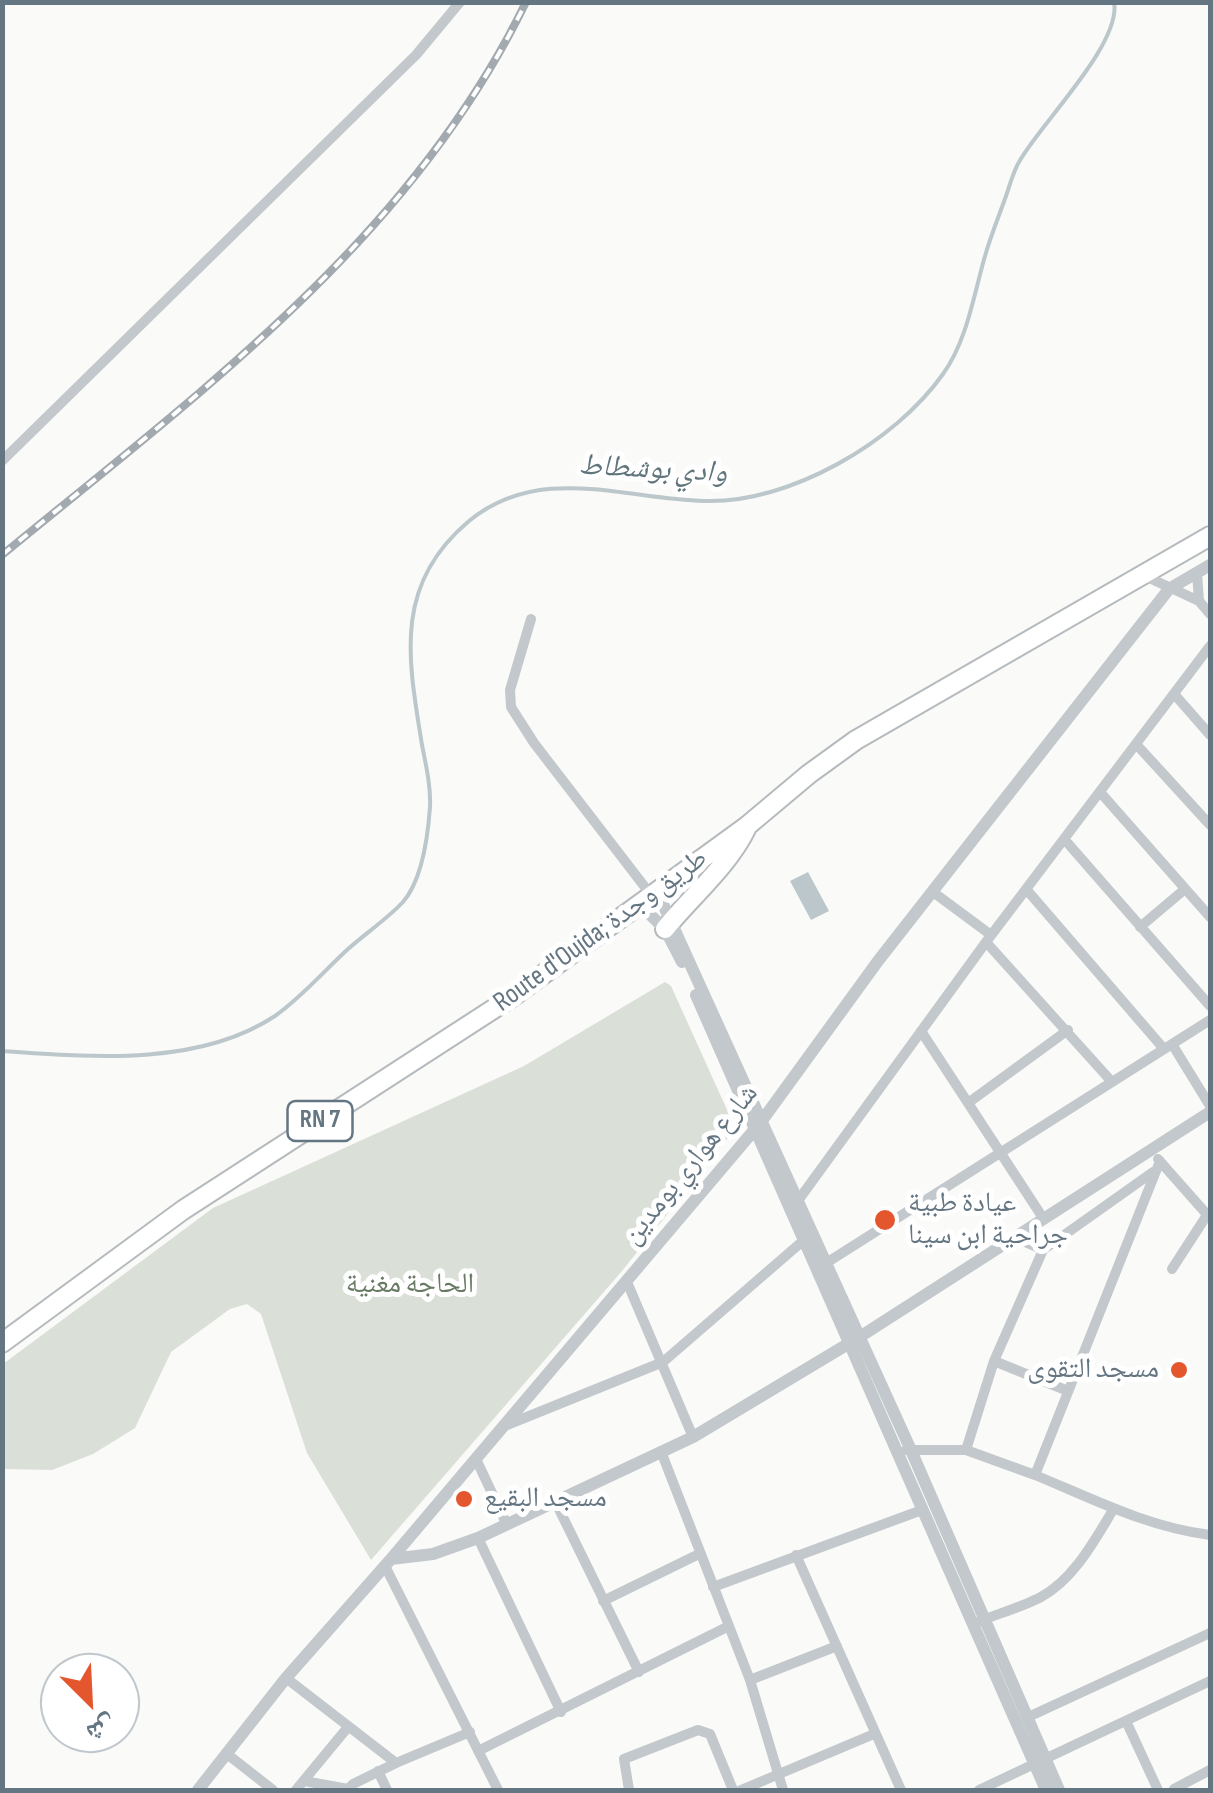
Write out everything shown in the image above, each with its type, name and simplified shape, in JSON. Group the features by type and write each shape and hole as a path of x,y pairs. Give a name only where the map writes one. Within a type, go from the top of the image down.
{"main road":[{"name":"Route d'Oujda; طريق وجدة","path":"2,1343 183,1210 438,1046 650,897 856,740 1210,536"},
{"path":"668,925 728,859 747,826"}],"street":[{"path":"2,461 416,56 460,2"},
{"name":"شارع هواري بومدين","path":"198,1790 286,1678 628,1282 757,1125 932,892 1170,590 1210,566"},
{"path":"1196,573 1199,601"},
{"path":"1142,574 1199,601 1210,614"},
{"path":"530,619 510,690 512,708 668,925 804,1240 821,1266"},
{"path":"797,1202 989,938 1210,646"},
{"path":"1175,695 1210,735"},
{"path":"1136,744 1210,825"},
{"path":"1100,792 1210,917"},
{"path":"1065,840 1210,1006"},
{"path":"966,1450 994,1361 1043,1250 1155,1161 1210,1109 1168,1046 1026,889"},
{"path":"1140,927 1185,889"},
{"path":"932,892 989,938 1112,1082"},
{"path":"650,897 668,925"},
{"path":"821,1266 1210,1020"},
{"path":"968,1103 1068,1030"},
{"path":"921,1031 1042,1218"},
{"path":"757,1125 797,1202 852,1341 1040,1762 1059,1790"},
{"path":"1155,1161 1209,1216 1172,1269"},
{"path":"498,1790 388,1562 433,1554 478,1538 662,1454 852,1341 1042,1218 1155,1161"},
{"path":"1035,1474 1155,1161"},
{"path":"1014,1237 1043,1250"},
{"path":"502,1428 663,1362 804,1240"},
{"path":"628,1282 693,1437"},
{"path":"994,1361 1068,1391"},
{"path":"903,1451 966,1450 1035,1474 1113,1510 1177,1531 1210,1535"},
{"path":"903,1451 922,1510 1026,1718 1046,1790"},
{"path":"662,1454 750,1680 783,1790"},
{"path":"476,1459 506,1525"},
{"path":"556,1503 639,1672"},
{"path":"712,1587 922,1510"},
{"path":"977,1622 1041,1596 1061,1583 1090,1549 1113,1510"},
{"path":"478,1538 561,1712"},
{"path":"603,1601 699,1554"},
{"path":"796,1555 902,1790"},
{"path":"478,1750 729,1626"},
{"path":"1026,1718 1210,1633"},
{"path":"750,1680 837,1646"},
{"path":"286,1678 396,1764"},
{"path":"979,1790 1210,1681"},
{"path":"1126,1720 1170,1790 1210,1770"},
{"path":"300,1786 348,1727"},
{"path":"627,1790 624,1759 698,1730 710,1734 733,1790"},
{"path":"300,1786 348,1790 378,1771 470,1732"},
{"path":"741,1790 874,1734"},
{"path":"227,1754 273,1790"},
{"path":"378,1771 387,1790"}],"green space":[{"name":"الحاجة مغنية","path":"665,982 671,986 733,1123 731,1134 622,1271 371,1560 307,1453 261,1314 247,1304 230,1309 171,1352 135,1428 93,1454 52,1470 3,1469 3,1364 213,1208 524,1066"}],"shaded area":[{"path":"808,872 829,911 811,920 790,881"}],"waterway":[{"name":"وادي بوشطاط","path":"2,1051 143,1055 212,1044 245,1032 285,1009 397,908 410,893 419,870 430,807 413,682 412,624 417,597 445,545 469,521 496,503 524,493 583,488 704,501 770,492 837,464 897,423 922,399 951,361 964,332 987,248 1015,170 1093,61 1113,19 1114,2"}],"railway":[{"path":"2,555 224,371 362,238 424,165 479,87 526,2"}],"place":[{"name":"عيادة طبية جراحية ابن سينا","path":"885,1220"},
{"name":"مسجد التقوى","path":"1179,1370"},
{"name":"مسجد البقيع","path":"464,1499"}]}
